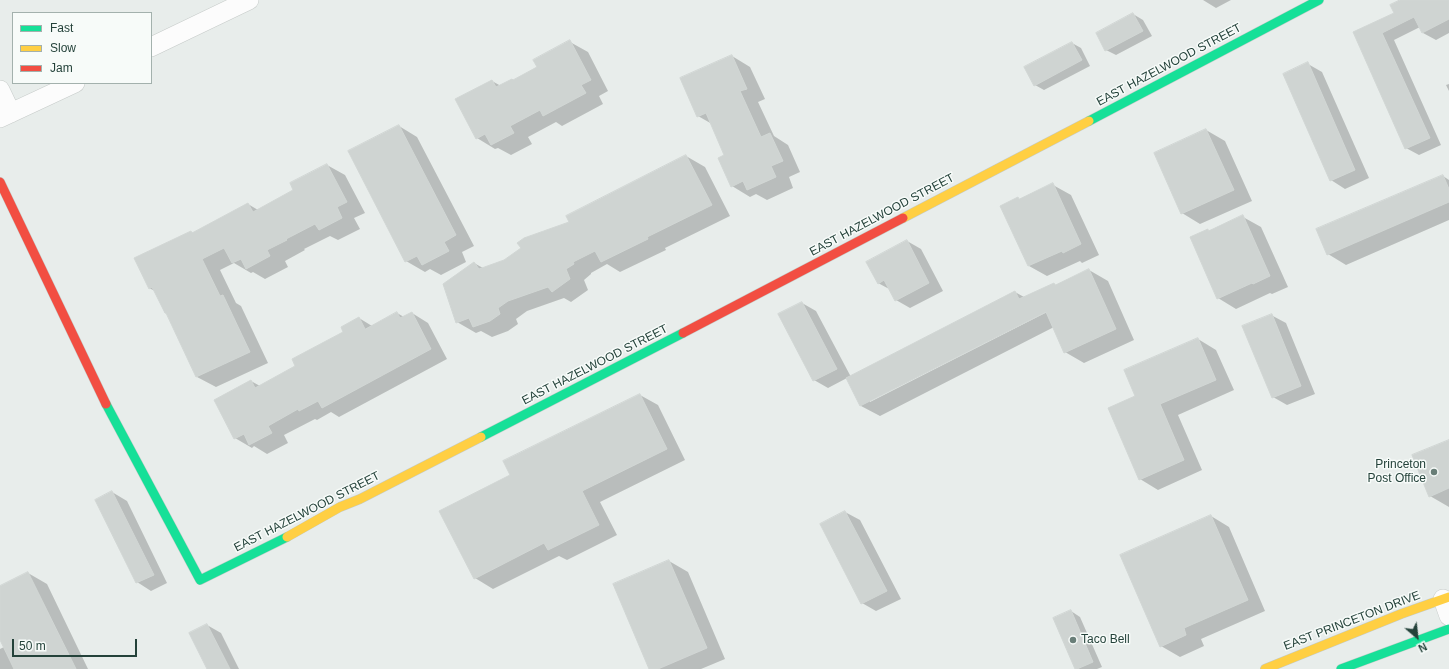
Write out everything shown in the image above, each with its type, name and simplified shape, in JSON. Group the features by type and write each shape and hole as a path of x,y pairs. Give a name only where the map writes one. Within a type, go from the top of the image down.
{"main road":[{"name":"EAST HAZELWOOD STREET","path":"0,182 114,422 200,580 280,541 340,507 374,492 679,335 1319,0"},
{"name":"EAST PRINCETON DRIVE","path":"1265,669 1402,614 1447,604"},
{"path":"1341,669 1449,629"}],"street":[{"path":"152,46 239,2"},
{"path":"0,90 6,116 73,84"}],"building":[{"path":"1400,0 1449,0 1449,19 1422,33 1414,17 1382,33 1430,138 1405,149 1353,32 1394,13 1390,5"},
{"path":"1133,13 1143,31 1105,51 1096,33"},
{"path":"570,40 591,80 581,85 586,93 543,116 540,110 510,126 514,133 491,145 485,134 476,139 455,99 492,80 496,87 512,79 513,80 537,67 533,60"},
{"path":"1072,42 1082,60 1034,86 1024,67"},
{"path":"732,55 747,89 740,91 761,137 770,133 783,161 771,166 776,177 747,190 743,181 731,187 718,158 724,155 706,113 697,117 680,78"},
{"path":"1308,62 1355,170 1330,181 1283,74"},
{"path":"399,125 456,235 444,242 449,251 422,265 417,256 405,262 348,151"},
{"path":"1206,129 1234,190 1181,214 1154,153"},
{"path":"686,155 712,205 647,237 648,239 601,262 595,251 573,262 574,264 566,269 570,279 552,292 548,287 508,301 498,308 500,314 490,321 473,327 469,318 456,323 443,284 474,262 479,269 504,260 521,248 517,243 524,238 569,222 566,216"},
{"path":"327,164 347,202 337,207 342,218 319,230 315,224 286,239 287,240 267,250 270,256 246,269 241,259 232,263 224,248 202,259 220,296 223,295 250,352 196,377 166,313 152,287 149,289 134,258 191,231 192,233 248,203 253,212 293,190 290,183"},
{"path":"1443,175 1449,189 1449,202 1327,255 1316,229"},
{"path":"1053,183 1081,244 1063,253 1062,251 1028,266 1000,206"},
{"path":"1243,215 1270,276 1217,299 1190,237 1208,229 1208,231"},
{"path":"907,240 929,283 895,301 884,280 878,284 866,262"},
{"path":"1089,269 1116,329 1064,353 1046,312 860,406 846,378 1015,291 1019,299 1054,283 1055,285"},
{"path":"802,302 837,369 813,381 778,314"},
{"path":"397,312 400,318 412,312 431,349 322,408 318,401 299,411 298,409 268,426 272,433 249,445 244,434 234,439 214,400 251,380 255,388 295,366 292,359 343,332 341,327 359,317 365,329"},
{"path":"1272,314 1301,386 1272,398 1242,326"},
{"path":"1198,338 1216,380 1160,404 1184,460 1139,480 1108,408 1135,396 1124,370"},
{"path":"640,394 667,449 582,491 599,525 548,550 544,543 474,579 439,511 510,475 503,461"},
{"name":"Princeton Post Office","path":"1449,440 1449,488 1429,497 1412,455"},
{"path":"112,491 154,575 136,583 95,500"},
{"path":"845,511 887,591 861,604 820,524"},
{"path":"1211,515 1248,600 1184,628 1186,635 1160,647 1120,555"},
{"path":"669,560 707,648 658,669 649,669 613,584"},
{"path":"28,572 76,669 14,669 0,640 0,586"},
{"name":"Taco Bell","path":"1071,610 1093,662 1077,669 1075,669 1053,618"},
{"path":"207,624 230,669 207,669 189,633"}],"traffic: fast":[{"path":"1089,121 1319,0"},
{"path":"481,437 683,333"},
{"path":"106,404 200,580 287,537"},
{"path":"1341,669 1449,629"}],"traffic: slow":[{"path":"903,218 1089,121"},
{"path":"287,537 340,507 360,499 481,437"},
{"path":"1265,669 1401,614 1449,597"}],"traffic: jam":[{"path":"0,182 106,404"},
{"path":"683,333 903,218"}],"place":[{"name":"Princeton Post Office","path":"1434,472"},
{"name":"Taco Bell","path":"1073,640"}]}
